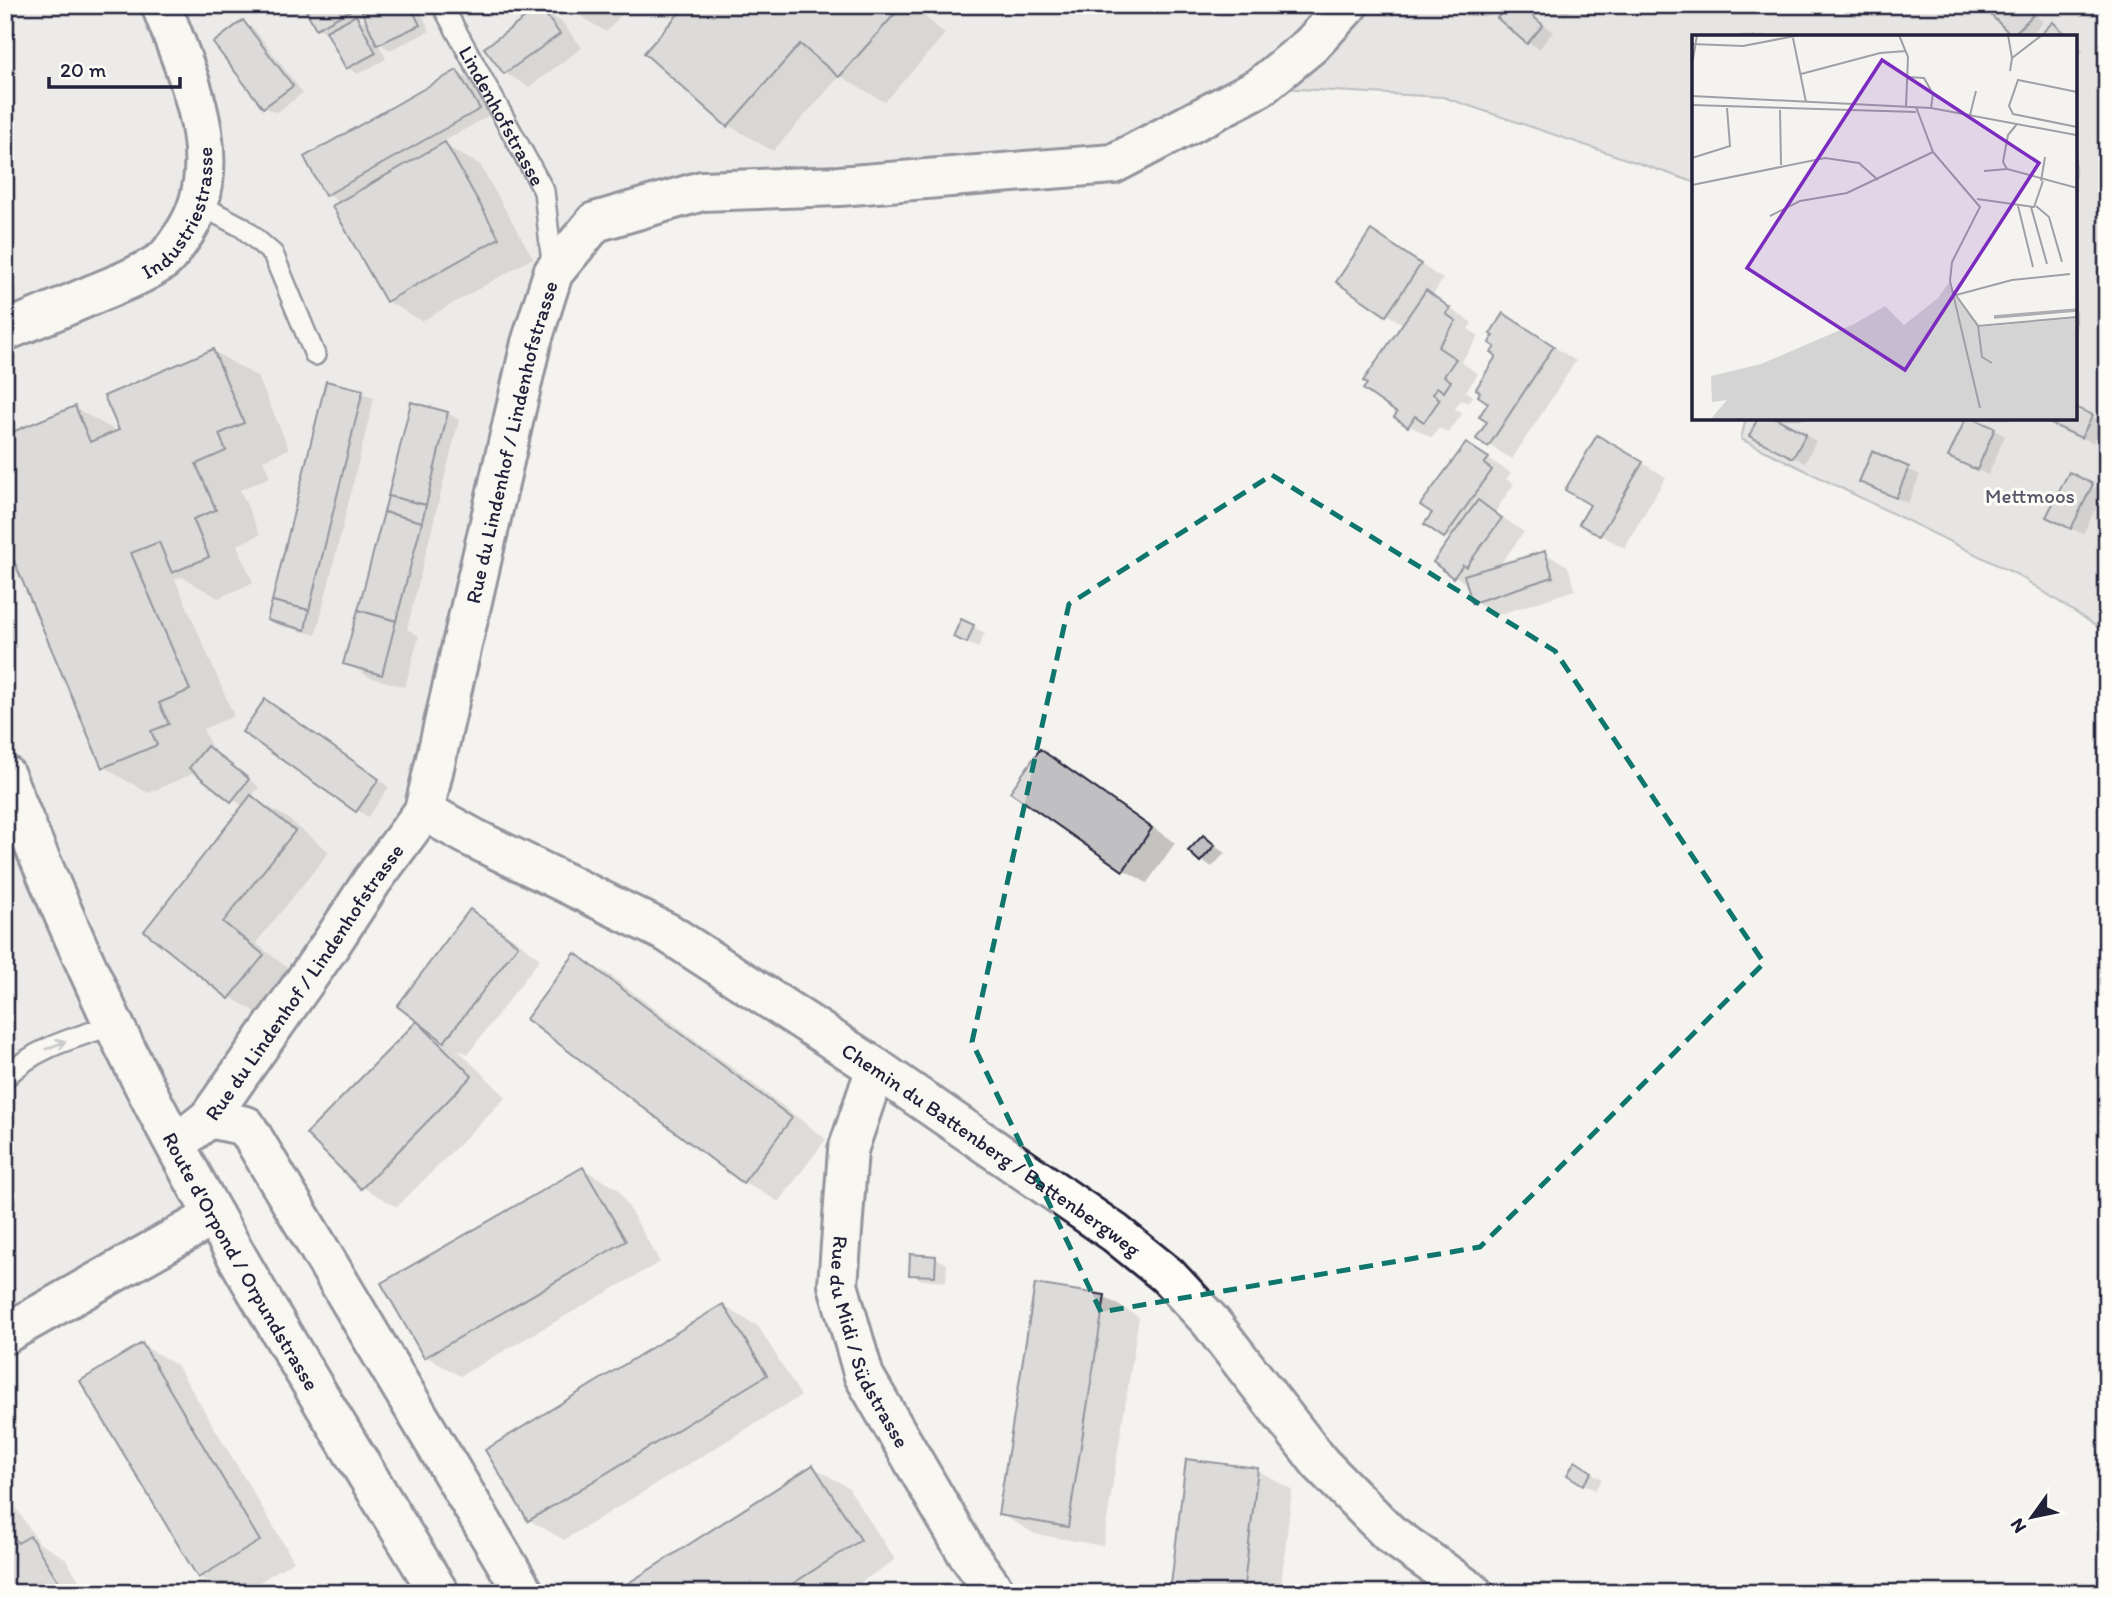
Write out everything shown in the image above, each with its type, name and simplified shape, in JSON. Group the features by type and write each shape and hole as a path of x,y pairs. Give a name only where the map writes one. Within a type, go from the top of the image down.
{"street":[{"name":"Industriestrasse","path":"5,331 126,281 163,261 189,226 198,204 206,168 200,120 186,72 161,5"},
{"path":"1311,46 1325,5"},
{"name":"Rue du Lindenhof / Lindenhofstrasse","path":"176,1144 209,1118 372,881 424,811 531,343 553,273 595,222 702,191 839,186 1113,164 1260,87 1311,46 1348,5"},
{"name":"Route d'Orpond / Orpundstrasse","path":"5,775 64,918 114,1025 214,1216 439,1593"},
{"name":"Chemin du Battenberg / Battenbergweg","path":"424,811 475,839 668,933 876,1068 1115,1233 1167,1275 1210,1321 1320,1463 1390,1533 1473,1593"},
{"name":"Rue du Midi / Südstrasse","path":"876,1068 848,1150 838,1285 864,1376 967,1553 996,1593"},
{"name":"Route d'Orpond / Orpundstrasse","path":"209,1118 246,1126 524,1593"},
{"path":"5,1334 214,1216"}],"lane":[{"name":"Lindenhofstrasse","path":"442,5 544,191 553,273"},
{"path":"198,204 242,227 273,254 315,355"},
{"path":"5,1078 38,1052 114,1025"}],"highlighted area":[{"path":"1272,475 1555,651 1764,963 1480,1247 1101,1312 972,1042 1069,604"}],"shaded area":[{"path":"5,5 1320,5 1311,45 1113,164 595,222 553,273 424,811 176,1144 214,1216 5,1334"}],"green space":[{"name":"Mettmoos","path":"1320,5 2107,5 2107,633 2018,575 1741,439 1746,420 2077,420 2077,35 1692,35 1692,181 1443,97 1260,87 1311,45"}],"building":[{"path":"303,5 353,5 355,8 316,29"},
{"path":"377,5 410,5 420,25 377,45 362,12"},
{"path":"561,5 578,5 570,14"},
{"path":"686,5 901,7 839,77 800,44 727,127 644,53"},
{"path":"1509,5 1520,5 1543,25 1527,44 1497,18"},
{"path":"1993,5 2024,5 2033,15 2011,35 1987,11"},
{"path":"540,7 560,34 504,74 484,48"},
{"path":"356,15 376,53 346,69 326,31"},
{"path":"243,20 293,86 263,108 213,43"},
{"path":"2053,22 2066,35 2040,35"},
{"path":"457,70 480,109 325,196 304,157"},
{"path":"445,142 499,238 386,302 332,206"},
{"path":"2107,161 2107,176 2099,168"},
{"path":"1371,230 1421,264 1386,316 1336,282"},
{"path":"1426,290 1450,308 1446,314 1456,321 1438,347 1456,359 1444,376 1451,381 1444,392 1437,387 1433,394 1440,399 1424,422 1415,416 1408,427 1394,417 1397,413 1363,389 1367,384 1363,381"},
{"path":"1503,313 1554,346 1488,447 1476,439 1487,422 1479,417 1488,403 1478,396 1480,392 1476,389 1496,356 1491,352 1495,347 1489,343 1493,336 1490,334"},
{"path":"213,349 244,423 219,434 226,451 196,464 216,510 193,519 209,557 172,573 159,542 131,553 190,690 159,703 169,724 151,731 157,745 102,768 5,540 5,435 75,406 90,442 119,430 104,396"},
{"path":"326,381 363,390 309,610 272,601"},
{"path":"411,402 448,412 426,505 388,496"},
{"path":"2077,408 2093,415 2081,438 2047,422 2077,420"},
{"path":"1757,420 1780,420 1806,434 1793,458 1749,436"},
{"path":"1965,420 1977,420 1995,428 1977,470 1948,457"},
{"path":"1597,435 1643,462 1600,536 1579,524 1590,505 1565,490"},
{"path":"1466,443 1489,458 1484,464 1492,470 1444,538 1424,524 1432,513 1420,505"},
{"path":"1872,451 1909,467 1896,498 1859,482"},
{"path":"2069,472 2093,484 2071,529 2046,517"},
{"path":"388,496 426,505 422,522 384,512"},
{"path":"1478,500 1502,518 1466,567 1463,565 1453,578 1433,562"},
{"path":"384,512 422,522 396,621 358,610"},
{"path":"1545,551 1553,577 1472,603 1464,575"},
{"path":"272,601 309,610 305,630 267,620"},
{"path":"358,610 396,621 382,675 343,664"},
{"path":"961,619 974,625 967,643 953,637"},
{"path":"265,699 379,779 356,812 242,732"},
{"path":"207,746 249,779 231,802 189,768"},
{"path":"1040,749 1152,828 1123,871 1010,792"},
{"path":"251,795 295,831 223,922 264,955 229,999 144,931"},
{"path":"1203,835 1215,845 1200,862 1188,851"},
{"path":"470,909 518,945 444,1042 397,1006"},
{"path":"575,953 792,1118 743,1183 526,1019"},
{"path":"417,1021 472,1076 361,1189 306,1134"},
{"path":"583,1167 626,1241 424,1358 381,1283"},
{"path":"910,1254 936,1256 935,1276 909,1275"},
{"path":"1035,1284 1105,1295 1068,1527 998,1515"},
{"path":"723,1304 767,1375 528,1521 485,1450"},
{"path":"142,1343 260,1541 198,1578 80,1381"},
{"path":"1186,1459 1258,1468 1243,1593 1170,1593"},
{"path":"1575,1461 1592,1472 1583,1485 1567,1475"},
{"path":"813,1465 861,1540 778,1593 613,1593"},
{"path":"5,1523 18,1543 30,1536 66,1593 5,1593"}]}
